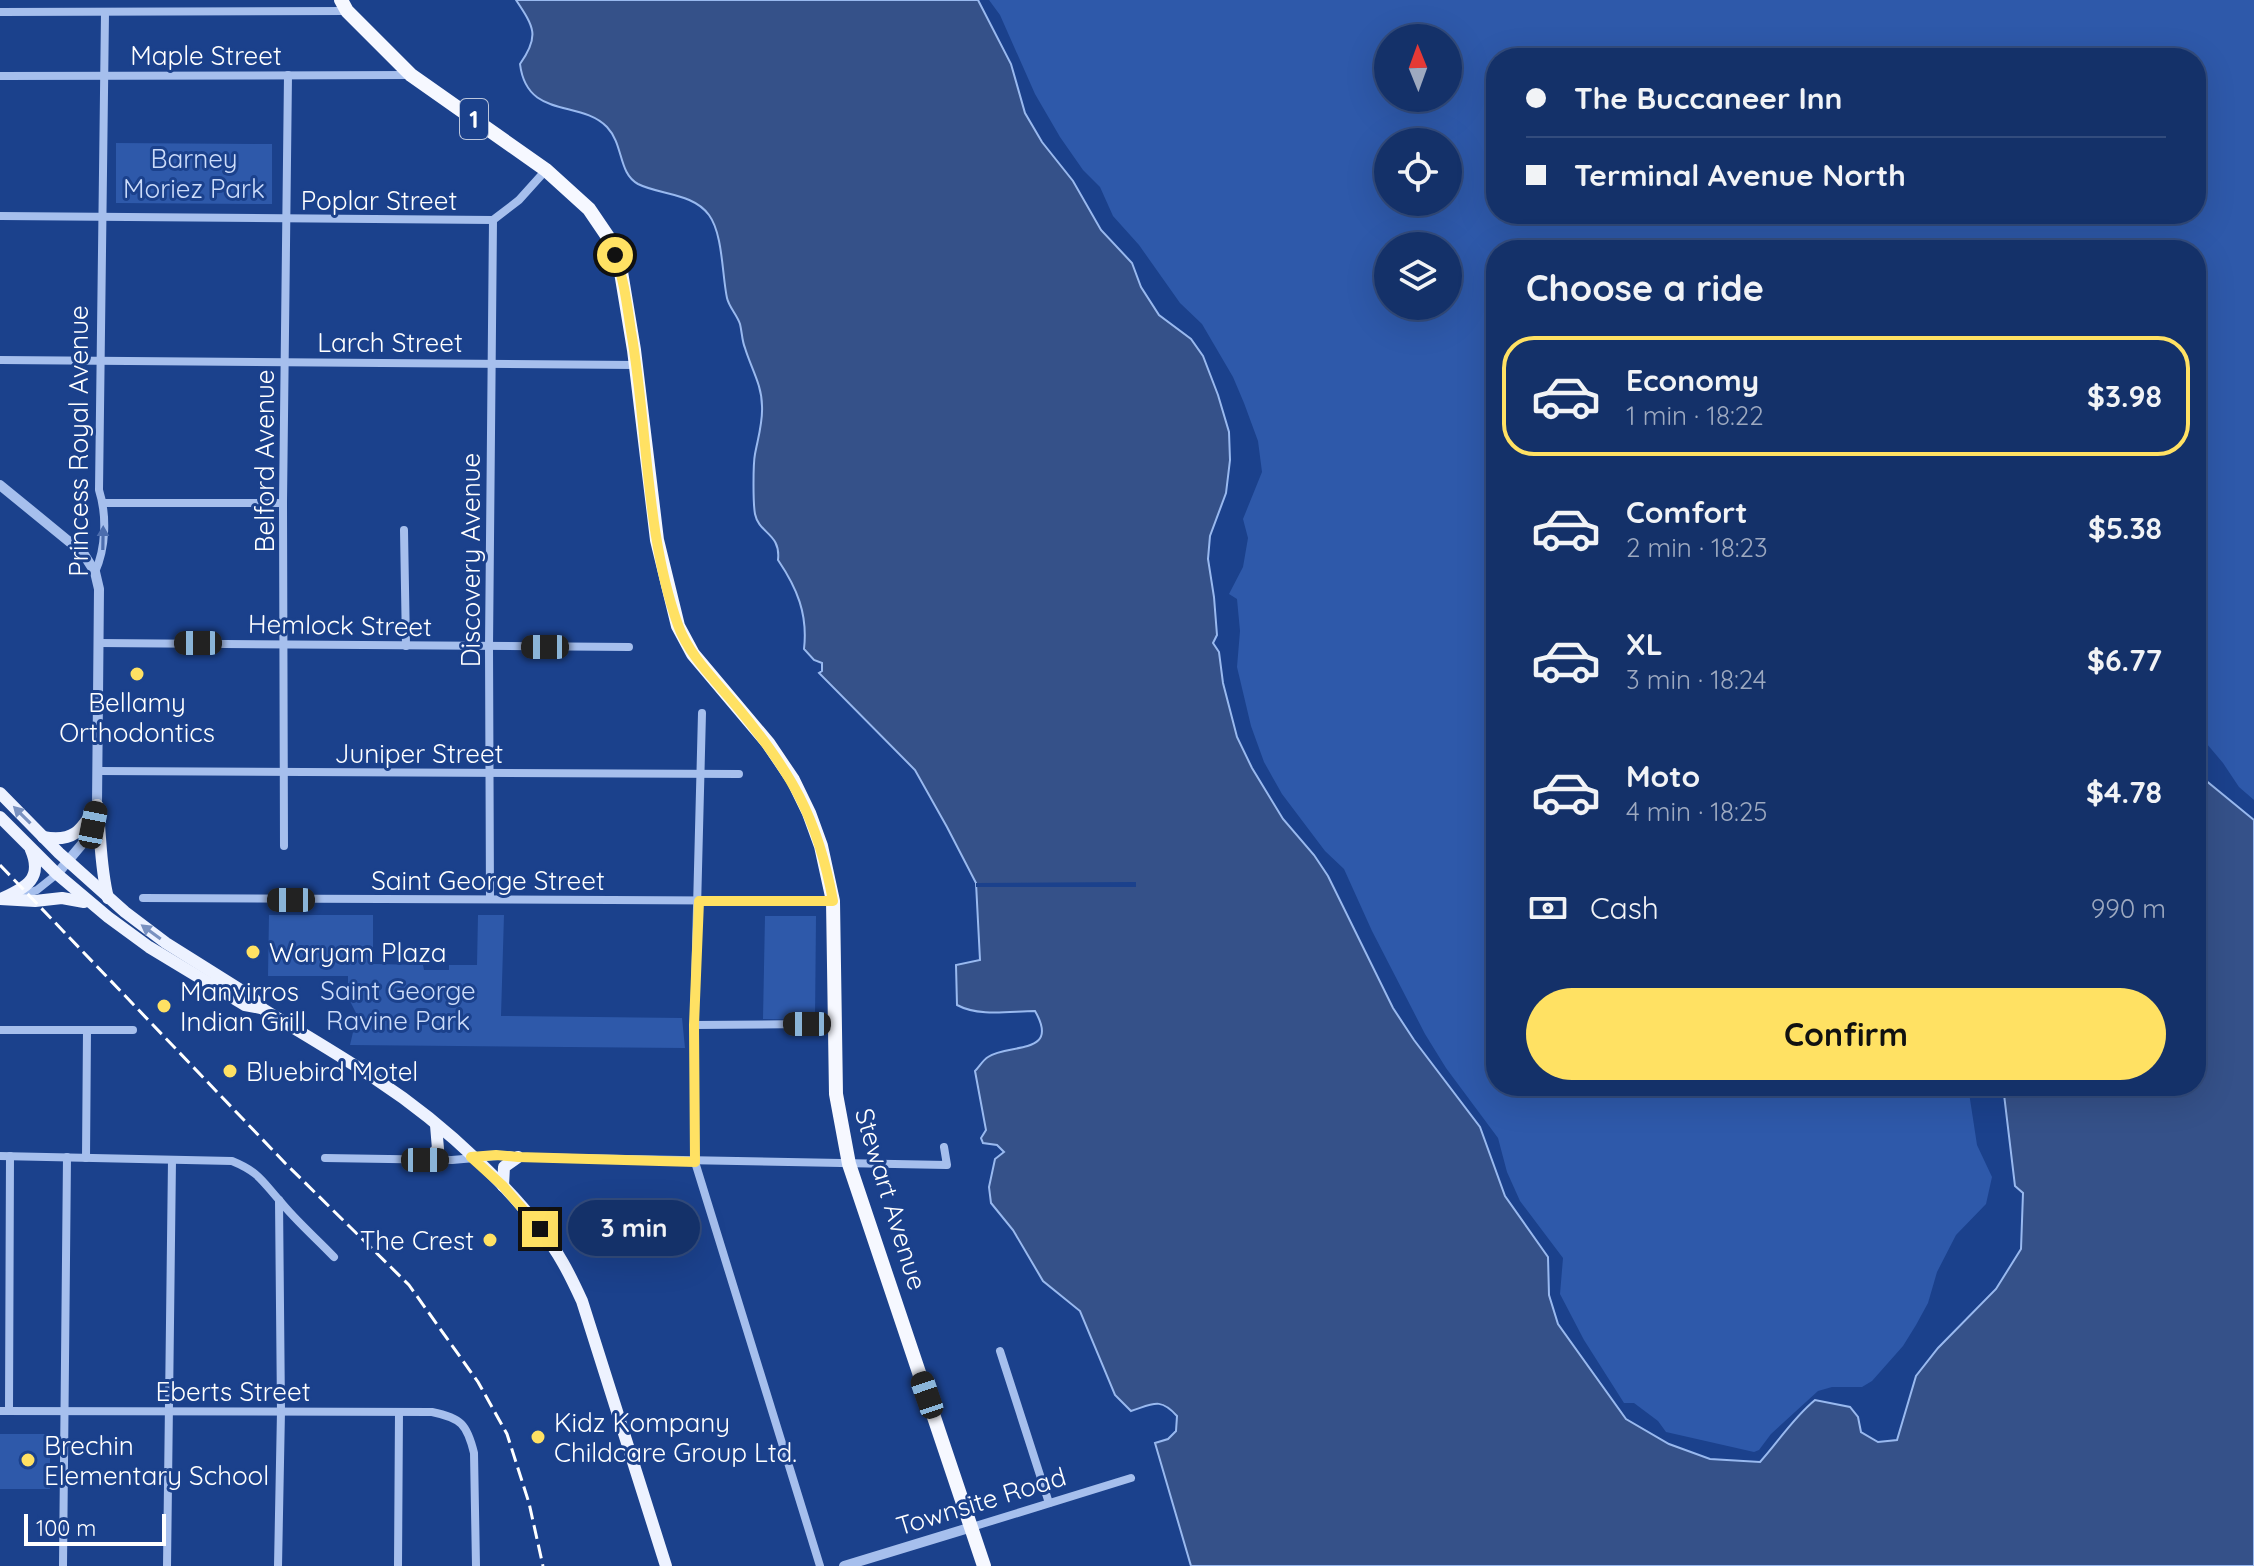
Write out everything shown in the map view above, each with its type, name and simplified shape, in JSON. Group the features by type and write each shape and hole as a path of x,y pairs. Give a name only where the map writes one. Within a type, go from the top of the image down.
{"highway":[{"name":"Stewart Avenue","path":"344,6 411,75 546,170 589,209 608,237 621,272 636,365 657,540 678,626 693,654 768,743 793,780 821,846 833,901 836,1094 849,1164 984,1566"}],"main road":[{"path":"0,793 108,898 166,943 252,997 261,1008 379,1081 436,1125 503,1186 540,1229 563,1263 582,1301 666,1566"},
{"path":"43,837 62,838 75,834 97,805"},
{"path":"97,805 102,838 101,873 108,898"},
{"path":"0,817 91,904 182,967 245,1005 261,1008"},
{"path":"0,899 29,883 36,865 30,848"},
{"path":"0,899 35,901 69,898 91,904"},
{"path":"425,1160 438,1149 436,1125"},
{"path":"503,1186 504,1167 518,1157"}],"street":[{"path":"0,12 105,13 344,6"},
{"name":"Princess Royal Avenue","path":"57,874 88,837 97,805 99,589 95,572 103,555 103,503 99,490 105,13"},
{"name":"Belford Avenue","path":"284,846 283,503 288,75"},
{"name":"Maple Street","path":"0,76 411,75"},
{"name":"Poplar Street","path":"0,216 493,220 519,200 546,170"},
{"name":"Discovery Avenue","path":"490,899 493,220"},
{"name":"Larch Street","path":"0,360 636,365"},
{"path":"0,485 83,553 95,572"},
{"path":"103,503 283,503"},
{"path":"404,530 406,646"},
{"name":"Hemlock Street","path":"99,643 629,647"},
{"path":"702,713 694,1025 695,1162 820,1566"},
{"name":"Juniper Street","path":"98,771 739,774"},
{"path":"0,899 28,894 57,874"},
{"name":"Saint George Street","path":"143,898 833,901"},
{"path":"694,1025 807,1024"},
{"path":"0,1030 133,1030"},
{"path":"86,1158 87,1030"},
{"path":"325,1158 425,1160 496,1155 695,1162 947,1165 944,1147"},
{"path":"0,1156 232,1161 252,1169 266,1182 279,1200 334,1257"},
{"path":"4,1411 10,1156"},
{"path":"63,1566 67,1157"},
{"path":"167,1566 172,1160"},
{"path":"278,1566 281,1411 279,1200"},
{"path":"1000,1351 1049,1503"},
{"name":"Eberts Street","path":"4,1411 432,1412 448,1415 463,1423 474,1453 476,1566"},
{"path":"398,1566 399,1412"},
{"name":"Townsite Road","path":"844,1566 1131,1478"}],"green space":[{"path":"989,0 2254,0 2254,800 2239,787 2206,743 2206,240 1486,240 1486,1096 1970,1096 1977,1145 1992,1177 1986,1204 1956,1235 1937,1272 1928,1303 1903,1346 1872,1381 1862,1387 1832,1387 1818,1391 1771,1434 1759,1450 1754,1452 1666,1432 1658,1421 1634,1403 1624,1403 1584,1340 1560,1294 1563,1258 1520,1201 1507,1172 1498,1138 1425,1034 1344,869 1325,851 1282,794 1264,762 1251,726 1237,667 1240,631 1237,599 1229,594 1243,567 1248,538 1243,519 1262,472 1258,441 1233,377 1202,324 1180,303 1139,245 1113,216 1100,187 1083,170 1035,94 1000,15"},
{"name":"Barney Moriez Park","path":"116,143 272,144 272,204 116,203"},
{"name":"Saint George Ravine Park","path":"269,915 373,915 373,964 423,965 424,970 449,970 449,965 477,965 478,915 504,915 501,1016 682,1018 685,1048 350,1045 357,1015 348,997 348,976 268,976"},
{"path":"765,916 816,916 815,1020 763,1019"},
{"path":"0,1434 50,1434 50,1489 0,1489"}],"shaded area":[{"path":"516,0 978,0 1011,64 1025,113 1042,142 1073,181 1101,230 1132,263 1141,287 1159,315 1191,339 1203,356 1218,395 1229,432 1230,460 1226,493 1210,536 1208,559 1217,635 1213,643 1219,652 1223,683 1237,737 1283,819 1328,876 1393,1008 1480,1127 1505,1196 1548,1257 1549,1295 1558,1324 1626,1419 1669,1444 1710,1459 1760,1462 1815,1400 1850,1407 1858,1417 1861,1432 1878,1442 1897,1440 1916,1376 1938,1348 1996,1289 2021,1249 2023,1193 2015,1186 2004,1096 2206,1096 2206,781 2254,820 2254,1566 1191,1566 1155,1443 1168,1439 1176,1431 1177,1416 1161,1404 1131,1411 1115,1395 1080,1311 1043,1281 1013,1230 991,1203 989,1187 995,1159 1004,1152 997,1145 983,1143 981,1138 986,1130 975,1071 988,1057 1037,1042 1041,1025 1035,1011 985,1012 957,1005 956,965 980,960 976,883 915,770 819,673 822,663 814,660 804,649 800,602 778,560 776,544 755,514 754,466 762,398 740,324 727,298 714,223 694,202 647,188 632,179 612,134 596,119 543,101 533,94 525,82 520,64 532,39 527,17"}],"pier":[{"path":"1136,882 1136,887 976,887 976,883"}],"railway":[{"path":"0,865 285,1163 409,1285 478,1382 507,1434 529,1503 543,1566"}],"place":[{"name":"Bellamy Orthodontics","path":"137,674"},
{"name":"Waryam Plaza","path":"253,952"},
{"name":"Manvirros Indian Grill","path":"164,1006"},
{"name":"Bluebird Motel","path":"230,1071"},
{"name":"The Crest","path":"490,1240"},
{"name":"Kidz Kompany Childcare Group Ltd.","path":"538,1437"},
{"name":"Brechin Elementary School","path":"28,1460"}],"route":[{"path":"540,1229 503,1186 471,1157 509,1155 695,1162 694,1025 699,901 833,901 821,846 793,780 768,743 693,654 678,626 657,540 634,350 621,272 615,255"}]}
